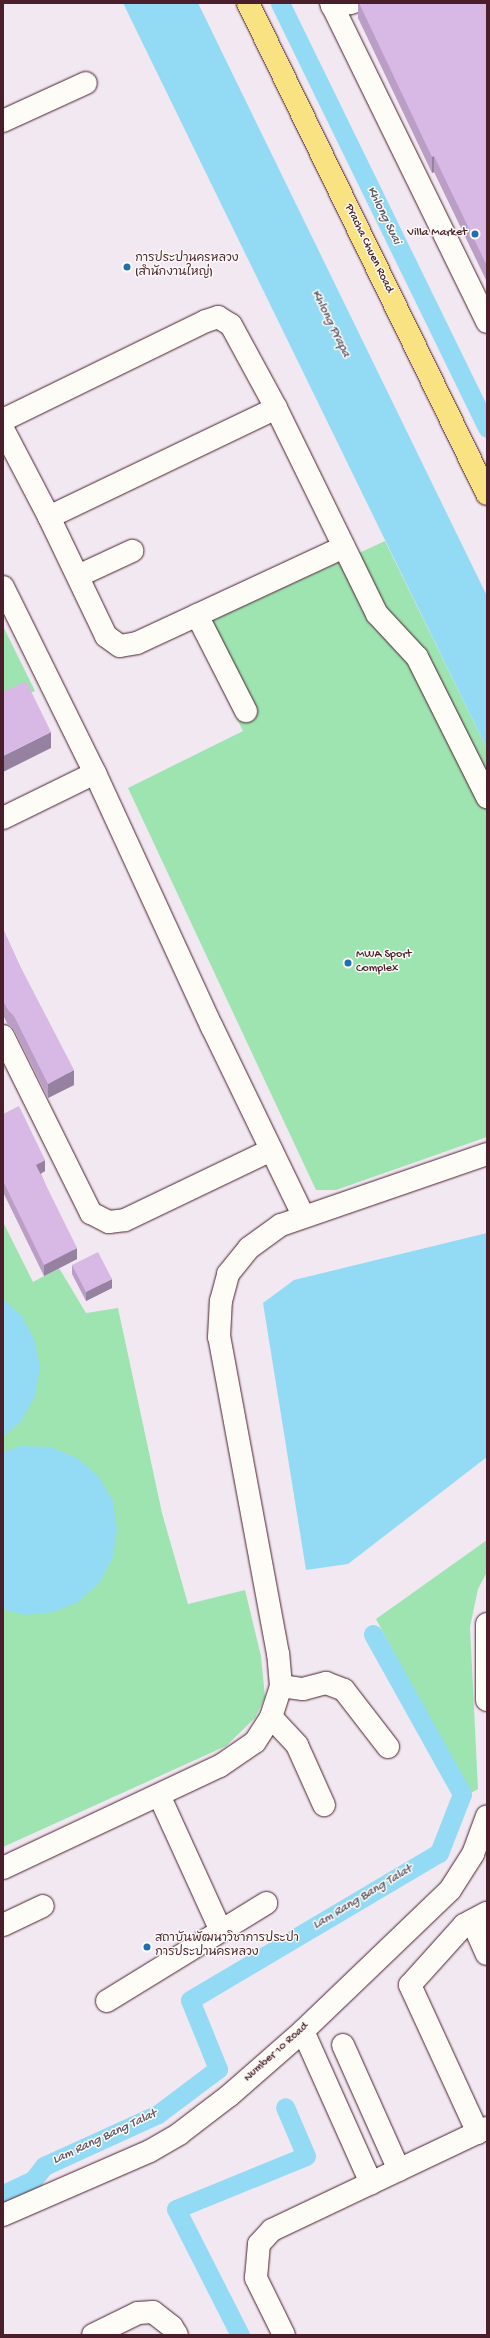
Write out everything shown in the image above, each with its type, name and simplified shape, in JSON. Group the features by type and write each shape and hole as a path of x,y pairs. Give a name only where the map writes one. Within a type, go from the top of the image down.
{"main road":[{"name":"Pracha Chuen Road","path":"248,3 485,486"}],"street":[{"path":"339,4 487,322"},
{"path":"3,121 86,83"},
{"path":"3,420 206,321 218,317 232,325 276,408 377,614 417,657 487,797"},
{"path":"49,517 276,408"},
{"path":"3,429 49,517 106,636 120,646 137,643 344,547"},
{"path":"78,576 132,551"},
{"path":"3,587 95,773 303,1215"},
{"path":"197,615 246,711"},
{"path":"3,818 95,773"},
{"path":"3,1036 91,1213 109,1222 125,1220 272,1150"},
{"path":"3,1868 220,1766 255,1742 271,1717 281,1686 278,1654 219,1337 221,1301 228,1274 249,1248 281,1225 303,1215 487,1154"},
{"path":"487,1624 487,1700"},
{"path":"281,1686 303,1688 326,1683 344,1690 388,1747"},
{"path":"271,1717 297,1745 324,1805"},
{"path":"159,1795 220,1929"},
{"name":"Number 10 Road","path":"3,2215 122,2164 179,2134 230,2094 303,2031 450,1890 473,1854 487,1816"},
{"path":"107,2001 220,1929 266,1903"},
{"path":"3,1925 43,1906"},
{"path":"284,2335 256,2278 259,2244 272,2230 483,2131 410,1985 464,1925 479,1917 487,1954"},
{"path":"303,2031 371,2184"},
{"path":"343,2045 399,2170"},
{"path":"343,2121 371,2108"},
{"path":"93,2335 138,2313 153,2312 172,2327 177,2335"}],"green space":[{"name":"MWA Sport Complex","path":"385,541 487,749 487,1137 336,1190 316,1190 128,788 243,731 192,630"},
{"path":"3,626 35,691 3,706"},
{"path":"3,1222 33,1282 59,1268 86,1313 118,1308 162,1513 188,1604 245,1590 261,1656 265,1697 255,1718 226,1746 3,1847"},
{"path":"487,1540 487,1572 478,1589 470,1627 478,1789 469,1794 376,1619"}],"water":[{"name":"Khlong Prapa","path":"123,3 198,3 487,596 487,749"},
{"path":"487,1233 487,1457 348,1564 306,1570 263,1303 294,1280"},
{"path":"3,1299 21,1315 34,1339 40,1368 35,1396 21,1421 3,1437"},
{"path":"22,1446 50,1447 77,1458 98,1476 113,1501 117,1529 113,1557 99,1583 78,1602 53,1612 25,1615 3,1609 3,1452"}],"building":[{"path":"359,3 487,3 487,266 434,156 432,157"},
{"path":"26,681 51,732 3,756 3,692"},
{"path":"3,929 18,962 74,1070 48,1084 14,1016 8,1010 3,1001"},
{"path":"19,1106 45,1160 36,1165 77,1248 44,1265 3,1181 3,1114"},
{"path":"98,1252 112,1279 86,1292 72,1265"}],"waterway":[{"name":"Khlong Suai","path":"280,3 487,428"},
{"name":"Lam Rang Bang Talat","path":"3,2194 33,2180 44,2166 158,2114 218,2069 190,2000 439,1853 462,1794 373,1634"},
{"path":"240,2335 176,2209 306,2156 285,2107"}],"place":[{"name":"Villa Market","path":"475,234"},
{"name":"การประปานครหลวง (สำนักงานใหญ่)","path":"127,267"},
{"name":"MWA Sport Complex","path":"348,963"},
{"name":"สถาบันพัฒนาวิชาการประปา การประปานครหลวง","path":"147,1947"}]}
